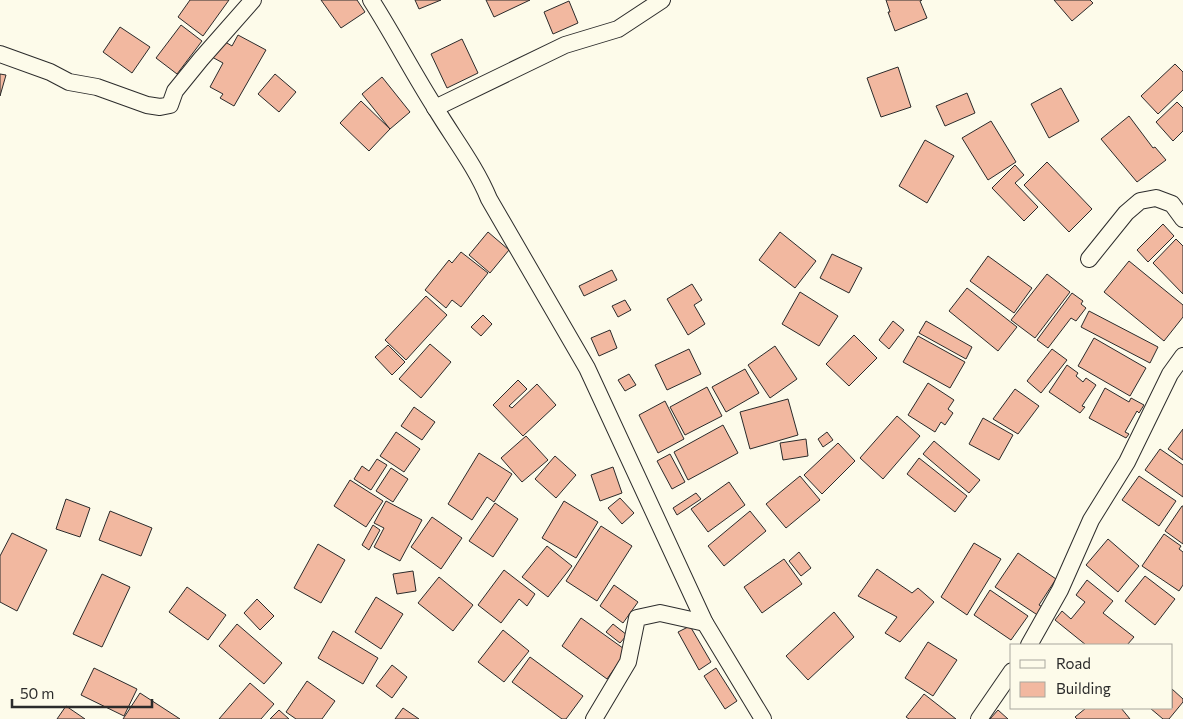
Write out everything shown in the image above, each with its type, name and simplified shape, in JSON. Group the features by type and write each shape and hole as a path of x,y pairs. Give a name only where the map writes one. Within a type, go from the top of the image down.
{"street":[{"path":"0,54 50,72 69,82 97,87 147,105 160,107 170,104 175,91 253,0"},
{"path":"371,0 435,108 481,180 489,199 587,368 706,623 763,719"},
{"path":"435,108 564,45 618,29 662,0"},
{"path":"1089,259 1126,213 1140,201 1156,198 1172,204 1183,220"},
{"path":"1030,644 1060,590 1091,520 1127,462 1170,374 1183,356"},
{"path":"594,719 628,662 637,618 660,613 706,623"},
{"path":"979,719 1010,674"}],"building":[{"path":"190,0 229,0 203,36 178,17"},
{"path":"321,0 357,0 365,12 341,28"},
{"path":"415,0 441,0 419,9"},
{"path":"486,0 530,0 494,17"},
{"path":"886,0 922,0 920,1 927,18 895,31"},
{"path":"1054,0 1090,0 1093,3 1072,21"},
{"path":"569,1 578,23 553,34 544,12"},
{"path":"181,25 202,41 177,74 156,58"},
{"path":"120,27 150,47 132,73 103,52"},
{"path":"238,35 266,50 234,106 220,98 223,94 210,87 223,63 212,57 222,40 232,46"},
{"path":"462,39 478,73 447,88 431,54"},
{"path":"1175,64 1183,72 1183,90 1158,114 1141,96"},
{"path":"898,67 911,107 881,117 867,78"},
{"path":"0,74 6,75 0,96"},
{"path":"275,74 296,92 279,112 258,94"},
{"path":"382,77 410,112 390,129 362,94"},
{"path":"1061,88 1079,121 1049,138 1031,104"},
{"path":"967,93 975,113 945,126 936,106"},
{"path":"361,101 390,129 369,151 340,123"},
{"path":"1177,102 1183,108 1183,131 1173,141 1156,122"},
{"path":"1129,116 1153,148 1155,147 1166,160 1137,182 1101,139"},
{"path":"991,121 1016,162 988,180 962,138"},
{"path":"925,140 954,156 927,203 899,186"},
{"path":"1047,162 1092,209 1069,232 1024,185"},
{"path":"1015,165 1024,175 1015,183 1038,207 1024,221 992,188"},
{"path":"1163,224 1174,236 1148,262 1137,250"},
{"path":"488,232 509,250 490,273 469,255"},
{"path":"780,232 816,261 795,288 759,260"},
{"path":"1176,239 1183,246 1183,294 1153,263"},
{"path":"461,252 488,273 461,307 452,300 446,308 425,290 449,260 452,263"},
{"path":"832,254 862,268 849,293 820,278"},
{"path":"988,256 1032,288 1014,313 970,281"},
{"path":"1129,261 1183,305 1183,317 1164,341 1104,292"},
{"path":"612,270 617,280 584,296 579,286"},
{"path":"1047,274 1070,292 1035,338 1011,320"},
{"path":"692,284 702,300 694,305 705,324 688,335 667,299"},
{"path":"967,288 1017,327 998,351 949,311"},
{"path":"800,292 838,316 819,346 782,324"},
{"path":"1072,293 1083,301 1081,304 1086,308 1076,321 1071,318 1048,348 1037,340"},
{"path":"426,296 447,315 406,360 385,340"},
{"path":"625,300 631,310 618,317 612,306"},
{"path":"1089,311 1158,347 1150,363 1081,327"},
{"path":"483,315 492,324 481,336 471,327"},
{"path":"893,321 904,330 889,349 879,340"},
{"path":"926,321 972,347 966,359 919,333"},
{"path":"610,330 617,348 599,356 591,338"},
{"path":"854,335 877,358 849,386 826,364"},
{"path":"918,336 965,362 950,388 903,362"},
{"path":"1094,338 1146,368 1130,396 1078,366"},
{"path":"430,344 451,362 421,398 399,379"},
{"path":"388,345 405,362 392,375 375,357"},
{"path":"775,346 797,379 770,398 748,365"},
{"path":"689,349 701,374 667,390 655,365"},
{"path":"1052,349 1067,360 1041,393 1027,381"},
{"path":"1067,365 1078,373 1076,376 1083,382 1086,378 1096,385 1082,406 1085,407 1080,413 1049,392"},
{"path":"745,369 759,393 726,412 712,387"},
{"path":"629,374 636,385 625,391 618,380"},
{"path":"518,380 527,389 509,406 512,408 537,384 556,405 523,436 493,405"},
{"path":"928,383 954,400 948,409 953,413 945,425 941,422 935,432 908,415"},
{"path":"707,387 722,416 685,435 670,407"},
{"path":"1105,388 1129,402 1131,398 1144,405 1139,413 1137,411 1125,432 1129,434 1126,438 1089,418"},
{"path":"1015,389 1039,406 1018,434 993,419"},
{"path":"788,399 798,435 750,449 740,412"},
{"path":"665,401 684,439 658,453 639,415"},
{"path":"414,407 435,422 422,440 401,426"},
{"path":"897,416 920,436 883,479 860,458"},
{"path":"983,418 1013,435 999,460 969,444"},
{"path":"723,425 738,453 688,480 674,452"},
{"path":"1183,429 1183,460 1168,449"},
{"path":"396,432 420,449 404,472 380,456"},
{"path":"827,432 833,440 823,447 818,439"},
{"path":"526,436 548,460 522,482 501,458"},
{"path":"806,439 808,456 783,460 780,443"},
{"path":"934,441 980,480 969,493 923,454"},
{"path":"838,443 855,461 822,494 804,475"},
{"path":"1160,449 1183,465 1183,497 1145,470"},
{"path":"479,453 512,474 494,502 487,497 472,520 448,504"},
{"path":"670,454 685,482 672,489 657,461"},
{"path":"555,456 576,475 556,498 535,479"},
{"path":"919,458 967,496 955,512 907,474"},
{"path":"377,459 387,465 371,490 354,479 362,466 369,471"},
{"path":"613,467 622,493 600,501 591,475"},
{"path":"391,468 408,479 393,502 376,491"},
{"path":"800,476 820,500 786,528 766,504"},
{"path":"1139,476 1176,501 1159,526 1122,500"},
{"path":"350,480 383,501 366,527 334,506"},
{"path":"729,482 745,505 708,532 691,509"},
{"path":"696,493 701,499 677,515 673,508"},
{"path":"620,498 634,513 622,524 608,508"},
{"path":"66,499 90,508 80,537 56,529"},
{"path":"386,501 422,520 400,561 374,547 384,528 374,523"},
{"path":"564,501 598,522 576,558 542,538"},
{"path":"495,503 518,519 493,557 469,541"},
{"path":"1183,506 1183,544 1165,531"},
{"path":"110,511 152,528 141,556 99,540"},
{"path":"750,511 766,531 724,566 708,546"},
{"path":"432,517 462,538 441,569 411,547"},
{"path":"373,525 380,530 369,550 362,545"},
{"path":"601,526 632,546 597,601 566,581"},
{"path":"12,533 47,550 17,611 0,602 0,556"},
{"path":"1164,534 1181,546 1179,549 1183,552 1183,585 1179,591 1142,566"},
{"path":"1108,539 1139,566 1118,592 1086,565"},
{"path":"974,543 1001,559 967,615 941,597"},
{"path":"318,544 345,560 321,603 294,588"},
{"path":"547,546 572,566 548,597 522,577"},
{"path":"799,552 811,568 801,576 789,561"},
{"path":"1018,553 1056,579 1039,605 1044,608 1039,616 995,587"},
{"path":"784,559 802,584 762,613 744,587"},
{"path":"877,569 912,593 918,588 934,602 900,642 885,633 897,617 858,596"},
{"path":"504,570 535,594 527,606 519,599 501,623 478,605"},
{"path":"413,571 416,591 397,594 393,574"},
{"path":"102,574 130,587 102,647 73,634"},
{"path":"1145,576 1175,599 1155,625 1125,601"},
{"path":"439,577 473,605 453,631 418,603"},
{"path":"1087,580 1113,601 1103,613 1134,637 1128,644 1085,644 1055,620 1062,611 1071,619 1085,602 1076,595"},
{"path":"614,585 638,602 623,623 600,606"},
{"path":"187,587 226,615 208,640 169,612"},
{"path":"990,590 1028,616 1011,640 974,615"},
{"path":"376,597 403,614 381,649 355,632"},
{"path":"257,599 274,616 260,630 244,613"},
{"path":"834,612 854,637 808,680 786,656"},
{"path":"581,618 627,651 607,679 562,646"},
{"path":"237,624 282,663 264,684 219,646"},
{"path":"613,624 627,635 620,643 606,632"},
{"path":"690,626 711,662 699,670 678,632"},
{"path":"503,630 529,651 504,682 478,662"},
{"path":"333,631 378,658 363,684 318,658"},
{"path":"928,642 957,660 933,696 905,678"},
{"path":"530,657 583,696 566,719 562,719 512,682"},
{"path":"392,665 407,677 392,698 376,686"},
{"path":"94,668 137,689 124,716 81,695"},
{"path":"716,668 737,701 725,709 704,676"},
{"path":"307,681 335,701 322,719 296,719 286,712"},
{"path":"250,683 274,704 261,719 219,719"},
{"path":"1173,690 1183,699 1183,702 1169,719 1163,719 1151,709 1173,709"},
{"path":"140,693 180,719 123,719"},
{"path":"924,694 956,719 909,719 906,717"},
{"path":"66,706 85,719 57,719"},
{"path":"403,708 419,719 395,719"},
{"path":"1085,709 1122,709 1130,719 1077,719 1075,717"},
{"path":"279,710 289,719 270,719"},
{"path":"998,710 1008,719 990,719"}]}
